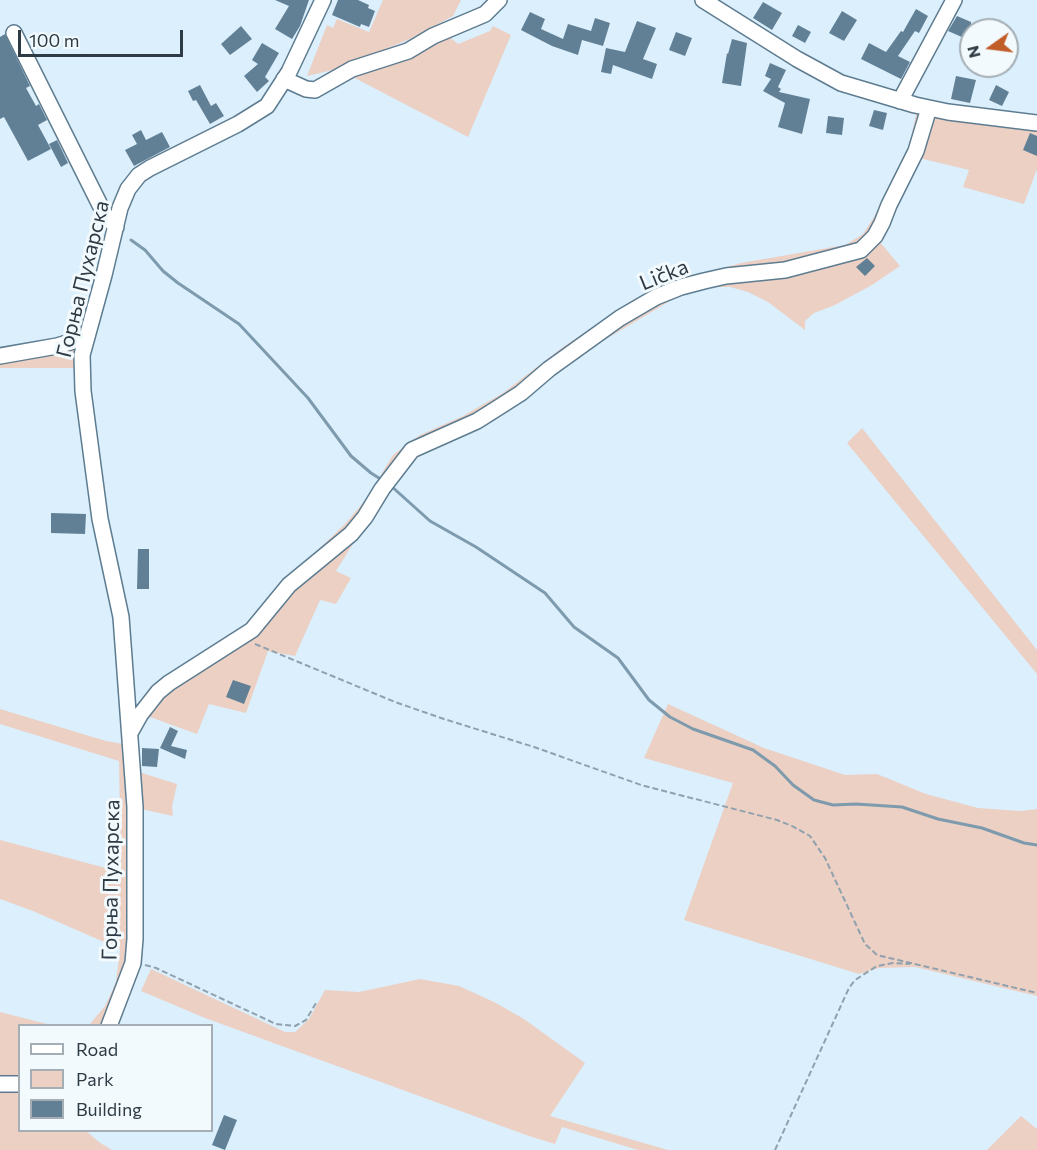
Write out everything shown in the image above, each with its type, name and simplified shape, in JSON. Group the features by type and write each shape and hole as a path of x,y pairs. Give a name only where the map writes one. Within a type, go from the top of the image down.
{"street":[{"name":"Горња Пухарска","path":"110,1024 133,963 136,871 135,807 121,617 100,519 83,391 82,355 120,208 128,189 139,175 195,144 238,124 267,106 306,40 323,0"},
{"path":"284,79 306,89 315,90 352,69 408,51 484,14 499,0"},
{"path":"703,0 841,83 929,108 1037,123"},
{"path":"900,101 954,0"},
{"path":"14,33 105,215 116,227"},
{"name":"Lička","path":"240,639 252,630 289,585 351,534 412,450 477,421 496,409 521,393 549,369 620,318 656,297 681,287 726,276 785,270 861,250 875,236 882,223 916,151 929,108"},
{"path":"0,356 57,346 87,337"},
{"path":"131,731 149,703 169,683 240,639"},
{"path":"0,1084 18,1084"}],"path":[{"path":"240,639 286,655 395,702 534,747 641,786 777,820 792,826 810,837 825,858 865,944 876,955 1037,993"},
{"path":"133,963 156,968 276,1024 295,1026 306,1020 316,1003"},
{"path":"775,1150 849,988 855,980 877,966 893,963 915,964"}],"green space":[{"path":"383,0 461,0 453,16 412,38 341,68 307,76 327,25 333,28 337,19 369,32"},
{"path":"493,26 511,35 468,137 349,75 445,33 458,44 490,31"},
{"path":"919,102 1037,117 1037,169 1024,204 963,187 969,170 919,158 879,241 900,266 872,285 835,305 814,313 805,321 805,330 768,302 748,292 730,287 707,287 675,298 601,342 485,426 410,460 389,486 336,571 351,578 336,604 320,600 295,656 268,651 246,713 209,704 197,734 136,712 252,624 281,585 345,524 367,498 393,455 420,435 463,416 503,393 563,347 633,300 667,283 741,263 845,245 863,234 908,150"},
{"path":"81,344 85,368 0,368 0,364"},
{"path":"862,428 1037,650 1037,674 847,443"},
{"path":"668,704 764,748 845,775 877,774 926,794 978,808 1021,811 1037,809 1037,996 915,967 879,968 859,974 684,920 733,783 644,758"},
{"path":"0,709 123,744 127,825 127,958 108,1015 102,1024 90,1024 105,1006 116,982 120,949 0,899 0,840 121,872 119,761 0,724"},
{"path":"139,772 177,784 172,807 173,816 141,809"},
{"path":"151,969 285,1032 295,1032 309,1019 325,990 359,992 420,979 459,986 524,1019 585,1063 550,1116 668,1150 638,1150 562,1127 555,1144 529,1136 205,1018 141,991"},
{"path":"0,1012 47,1024 18,1024 18,1079 0,1080"},
{"path":"18,1091 18,1132 87,1132 112,1150 0,1150 0,1092"},
{"path":"1021,1116 1037,1129 1037,1150 987,1150"}],"building":[{"path":"275,0 309,0 300,26 292,39 275,29 289,6"},
{"path":"338,0 358,0 369,5 368,8 375,11 369,27 361,24 360,27 332,15"},
{"path":"763,2 782,13 772,30 753,18"},
{"path":"916,9 928,16 919,33 915,31 898,56 910,62 901,79 861,59 869,43 886,52 901,31 903,32"},
{"path":"842,11 857,20 844,41 829,33"},
{"path":"530,12 545,19 541,29 563,39 568,24 591,31 595,18 610,23 603,46 582,40 578,55 552,46 521,30"},
{"path":"957,16 962,18 959,18 959,36 948,31"},
{"path":"637,21 656,28 643,59 657,64 652,79 613,65 611,74 601,72 606,48 625,52"},
{"path":"798,25 811,32 805,43 792,36"},
{"path":"241,26 252,39 230,55 221,44"},
{"path":"676,32 692,38 685,56 669,50"},
{"path":"5,34 30,86 26,88 36,106 39,104 47,120 38,125 51,149 28,161 4,117 0,119 0,37"},
{"path":"732,39 747,43 741,86 722,83"},
{"path":"262,43 279,53 265,77 269,81 257,92 244,76 258,64 252,60"},
{"path":"770,63 786,70 778,87 781,89 779,92 810,99 802,134 778,127 785,103 763,91 771,79 765,76"},
{"path":"956,76 976,80 970,103 951,99"},
{"path":"200,85 211,106 216,103 224,116 210,124 188,91"},
{"path":"996,85 1009,92 1002,106 989,100"},
{"path":"874,110 887,113 883,130 869,126"},
{"path":"828,116 844,118 842,135 826,133"},
{"path":"141,130 146,140 162,132 170,147 134,166 125,150 137,144 132,135"},
{"path":"1030,133 1037,136 1037,156 1023,150"},
{"path":"57,140 68,163 61,167 49,144"},
{"path":"867,258 875,266 865,276 856,267"},
{"path":"51,513 86,514 85,534 51,533"},
{"path":"138,549 149,549 149,589 137,589"},
{"path":"233,680 251,686 244,704 226,697"},
{"path":"170,727 178,731 171,746 187,750 185,759 160,748"},
{"path":"142,748 159,749 157,767 142,766"},
{"path":"224,1115 237,1120 225,1150 212,1145"}],"waterway":[{"path":"131,240 145,250 163,271 178,283 239,324 308,398 351,456 382,480"},
{"path":"390,485 430,521 476,547 545,593 574,627 618,658 649,700 670,717 693,729 753,750 814,800 833,805 902,807 1037,845"}]}
